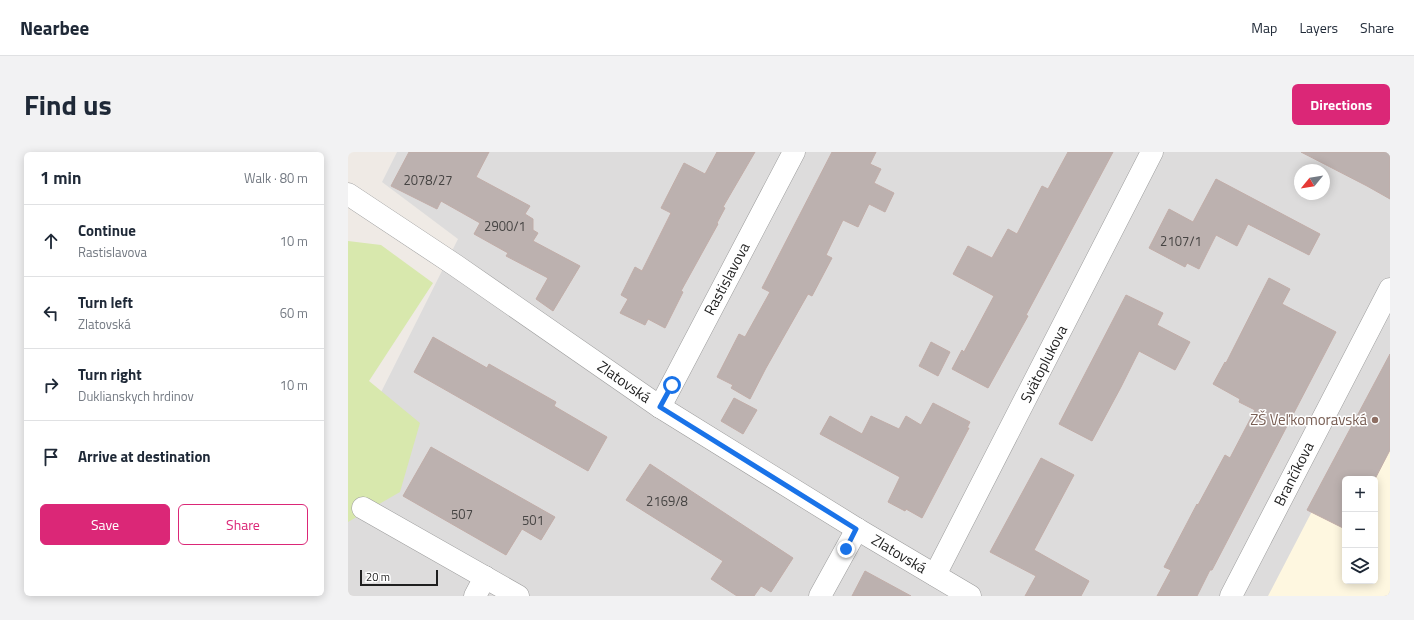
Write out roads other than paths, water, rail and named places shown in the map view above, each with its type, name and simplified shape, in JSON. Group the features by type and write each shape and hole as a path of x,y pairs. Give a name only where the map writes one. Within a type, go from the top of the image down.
{"street":[{"name":"Rastislavova","path":"660,407 794,152"},
{"name":"Svätoplukova","path":"935,575 1152,152"},
{"name":"Zlatovská","path":"348,194 455,265 660,407 856,529 970,596"},
{"name":"Brančíkova","path":"1231,596 1390,289"},
{"path":"363,508 518,596"},
{"path":"820,596 856,529"},
{"path":"475,596 485,577"}],"place":[{"name":"ZŠ Veľkomoravská","path":"1375,420"}]}
